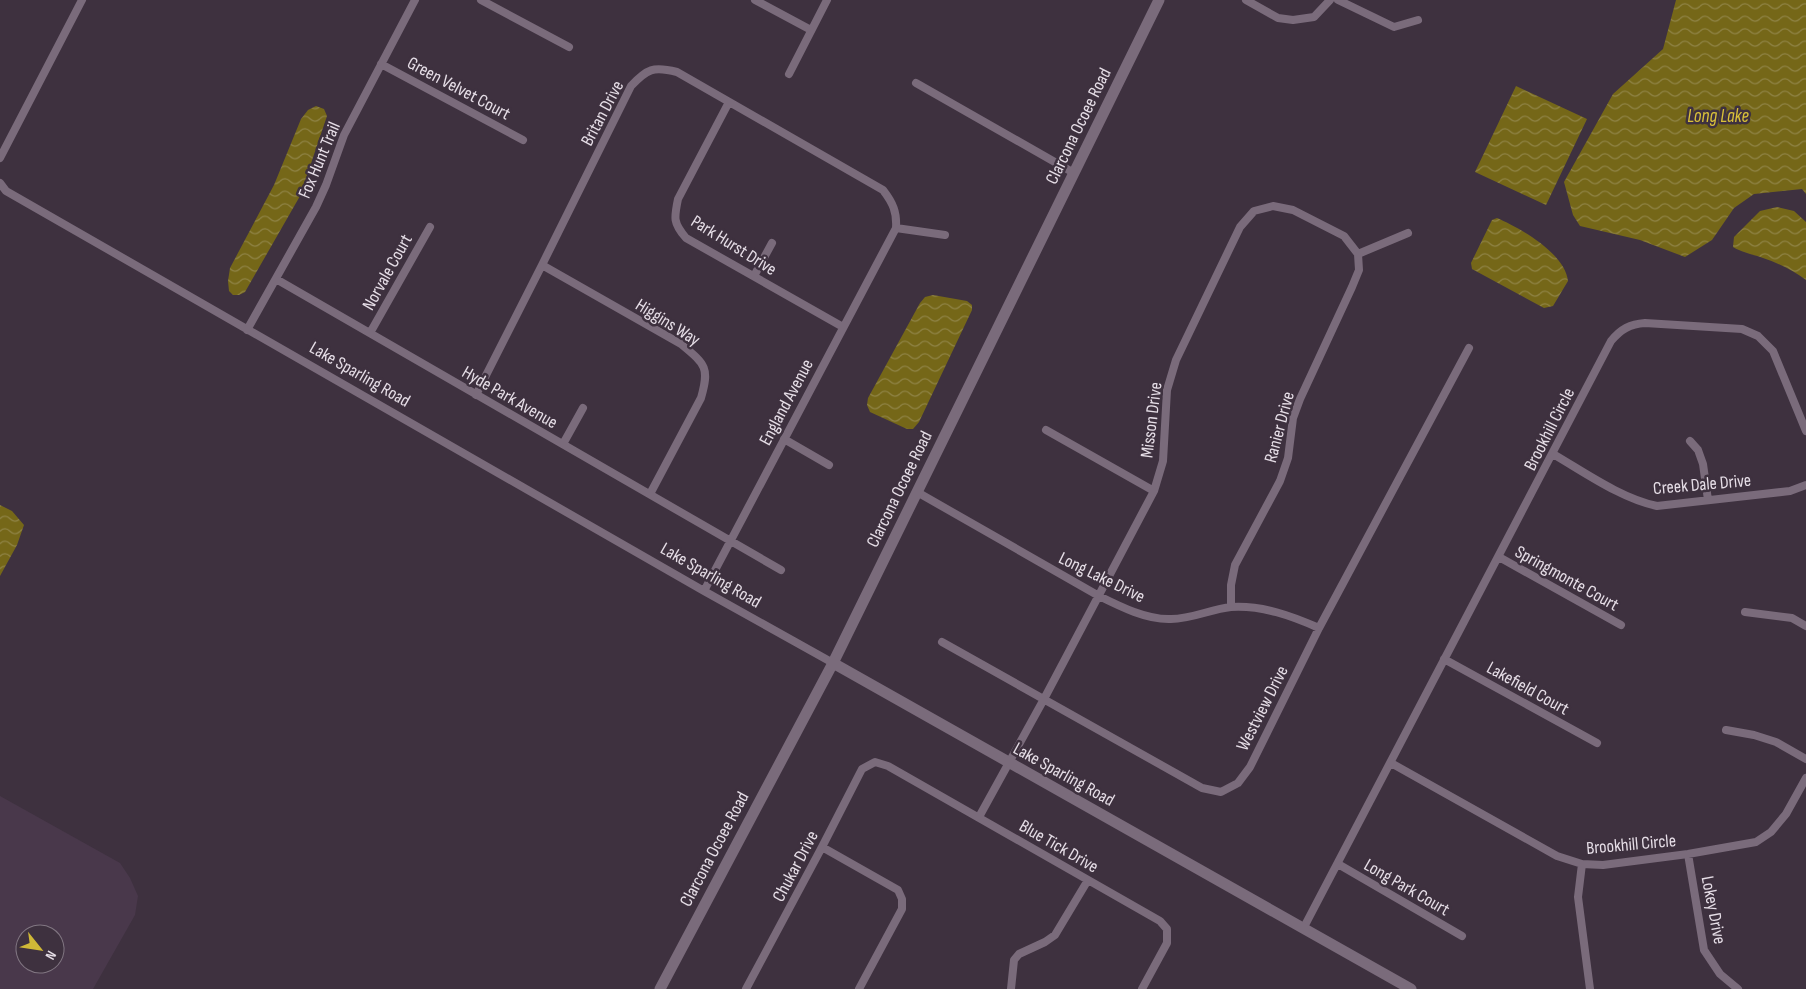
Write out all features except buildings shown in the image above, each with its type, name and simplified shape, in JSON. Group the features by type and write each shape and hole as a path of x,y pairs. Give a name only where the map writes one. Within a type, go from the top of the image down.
{"street":[{"path":"0,158 82,0"},
{"name":"Fox Hunt Trail","path":"247,330 316,207 344,135 415,0"},
{"path":"481,0 569,47"},
{"path":"755,0 811,30"},
{"path":"788,74 826,0"},
{"name":"Clarcona Ocoee Road","path":"660,989 833,663 1160,0"},
{"path":"1246,0 1278,18 1293,20 1314,17 1330,0"},
{"path":"1338,0 1394,27 1418,20"},
{"name":"Green Velvet Court","path":"381,64 523,140"},
{"name":"Britan Drive","path":"476,395 631,86 642,74 660,68 677,72 883,190 894,204 897,217 896,228"},
{"path":"916,83 1074,173"},
{"name":"Park Hurst Drive","path":"729,102 678,200 675,215 678,228 686,238 843,327"},
{"name":"Lake Sparling Road","path":"0,183 6,191 247,330 704,591 1411,989"},
{"name":"Misson Drive","path":"980,817 1154,491 1163,461 1168,390 1176,360 1240,228 1254,211 1272,206 1293,210 1344,236 1358,254"},
{"name":"Norvale Court","path":"370,333 430,227"},
{"path":"896,228 945,235"},
{"name":"England Avenue","path":"704,591 896,228"},
{"path":"1358,254 1408,233"},
{"path":"754,276 772,243"},
{"name":"Ranier Drive","path":"1231,608 1231,585 1234,565 1280,481 1288,458 1293,418 1352,288 1359,270 1358,254"},
{"name":"Higgins Way","path":"542,265 681,344 704,366 706,380 700,398 650,494"},
{"name":"Hyde Park Avenue","path":"276,279 781,570"},
{"name":"Brookhill Circle","path":"1303,929 1611,341 1619,331 1632,324 1645,323 1742,329 1758,336 1773,351 1806,431"},
{"name":"Westview Drive","path":"942,642 1202,788 1221,792 1238,783 1250,767 1319,628 1469,348"},
{"path":"563,444 583,408"},
{"path":"1046,430 1154,491"},
{"path":"784,439 829,466"},
{"path":"1690,441 1698,450 1703,464 1708,500"},
{"name":"Creek Dale Drive","path":"1553,454 1641,503 1657,506 1790,491 1806,485"},
{"name":"Long Lake Drive","path":"917,492 1099,596 1124,608 1170,620 1231,608 1262,609 1292,616 1319,628"},
{"name":"Springmonte Court","path":"1499,557 1621,625"},
{"path":"1745,612 1792,618 1806,626"},
{"name":"Lakefield Court","path":"1444,660 1597,743"},
{"path":"1726,730 1754,735 1776,742 1806,760"},
{"name":"Blue Tick Drive","path":"875,762 888,766 980,817 1160,921 1167,929 1167,943 1142,989"},
{"name":"Chukar Drive","path":"746,989 862,769 875,762"},
{"name":"Brookhill Circle","path":"1391,762 1557,856 1582,864 1603,865 1688,854 1756,842 1771,832 1786,814 1806,778"},
{"path":"822,847 898,890 902,899 902,910 859,989"},
{"name":"Lokey Drive","path":"1688,854 1704,950 1720,974 1738,989"},
{"name":"Long Park Court","path":"1338,864 1462,936"},
{"path":"1582,864 1578,897 1590,989"},
{"path":"1011,989 1014,960 1019,954 1045,942 1055,935 1088,880"}],"shaded area":[{"path":"0,796 120,863 130,878 138,896 135,915 93,989 0,989"}],"water":[{"name":"Long Lake","path":"1676,0 1806,0 1806,194 1802,189 1754,194 1734,208 1712,240 1685,257 1640,240 1580,226 1573,215 1564,182 1613,94 1663,49"},
{"path":"1516,86 1587,119 1546,205 1475,172"},
{"path":"316,106 324,109 327,116 300,196 245,292 233,295 229,291 230,268 274,185 301,119 308,110"},
{"path":"1777,207 1794,211 1806,222 1806,280 1780,265 1733,247 1734,237 1760,211"},
{"path":"1497,218 1529,235 1550,251 1559,261 1568,281 1553,306 1544,308 1472,269 1471,263 1492,220"},
{"path":"933,295 967,301 972,305 972,310 919,422 913,429 907,429 870,412 867,405 868,398 920,303 925,297"},
{"path":"0,505 12,511 24,525 17,545 0,576"}]}
